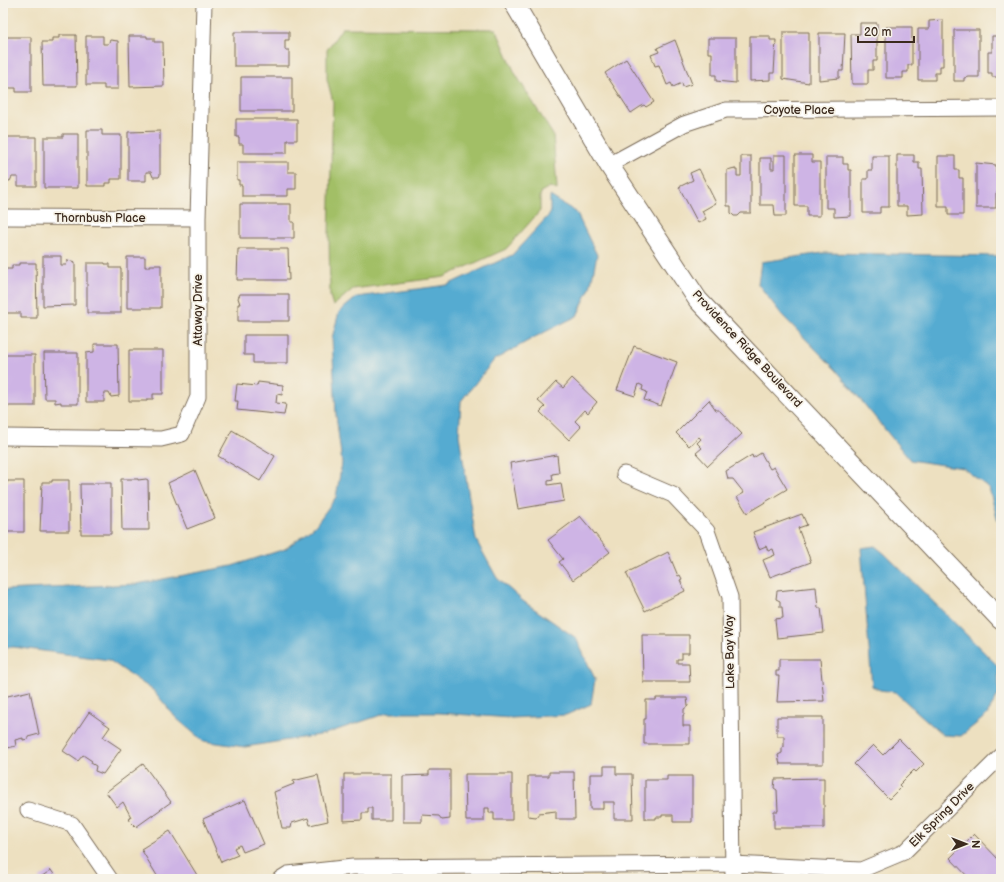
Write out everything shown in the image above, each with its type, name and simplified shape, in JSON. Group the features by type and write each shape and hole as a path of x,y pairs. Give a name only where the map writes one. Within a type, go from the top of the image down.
{"street":[{"name":"Attaway Drive","path":"3,437 161,439 182,434 198,397 198,218 204,3"},
{"name":"Providence Ridge Boulevard","path":"514,3 609,165 698,300 1001,620"},
{"name":"Coyote Place","path":"609,165 684,124 726,110 1001,108"},
{"name":"Thornbush Place","path":"3,217 198,218"},
{"name":"Lake Bay Way","path":"624,474 673,495 707,531 730,597 732,879"},
{"name":"Elk Spring Drive","path":"280,879 288,874 353,867 733,864 861,870 904,852 1001,756"},
{"path":"28,810 72,824 110,879"}],"green space":[{"path":"342,28 496,29 515,73 553,135 557,190 550,187 542,191 540,196 540,211 506,249 444,277 353,289 333,306 330,296 329,234 333,102 327,79 327,50"}],"water":[{"path":"550,196 576,212 597,255 590,288 577,316 494,360 461,401 459,435 476,540 497,578 523,601 576,638 595,679 591,704 566,715 511,718 440,713 387,713 325,734 245,747 203,741 176,718 154,691 109,660 14,647 3,647 3,590 137,584 232,566 285,549 315,526 336,497 342,463 336,415 332,338 339,312 357,297 447,285 512,255 550,214"},
{"path":"823,253 1001,256 1001,522 998,521 989,488 963,468 910,460 837,371 782,315 758,284 761,262"},
{"path":"875,546 885,554 998,666 999,693 987,715 961,736 943,735 895,692 880,690 872,686 861,548"}],"building":[{"path":"943,20 943,66 940,66 940,73 935,73 935,80 918,80 918,29 929,29 929,21"},
{"path":"860,23 877,23 877,61 873,61 873,70 868,70 868,84 852,84 851,34 860,34"},
{"path":"886,27 912,27 912,65 908,65 908,72 903,72 903,78 886,78"},
{"path":"954,30 979,30 979,77 968,77 964,78 964,81 954,81"},
{"path":"234,32 289,32 289,40 285,40 285,50 289,50 289,66 234,66"},
{"path":"783,32 809,32 809,83 783,79"},
{"path":"819,33 845,33 843,71 839,71 839,78 819,80"},
{"path":"59,35 76,35 77,86 43,86 42,42 52,42 52,38 59,38"},
{"path":"86,36 103,36 103,44 108,44 110,40 118,41 118,89 104,89 104,85 86,85"},
{"path":"129,36 147,36 147,38 154,38 154,42 163,42 164,86 130,87"},
{"path":"750,36 770,36 770,40 776,40 774,73 770,73 770,80 750,81"},
{"path":"992,36 1001,36 1001,77 992,77 992,73 988,73 988,52 992,52"},
{"path":"3,37 31,37 31,92 16,92 16,88 3,88"},
{"path":"708,38 736,38 736,83 716,81 716,75 712,75 712,53 708,53"},
{"path":"675,40 692,84 683,87 682,83 673,87 671,83 667,85 659,65 655,66 651,55 659,52 657,48"},
{"path":"626,59 654,102 646,107 644,105 631,113 605,73"},
{"path":"241,77 292,77 292,111 241,111"},
{"path":"236,119 297,119 297,140 287,140 287,153 243,153 243,144 239,144 239,137 236,137"},
{"path":"87,130 102,130 102,135 121,135 121,179 111,179 111,183 105,183 105,186 87,186"},
{"path":"160,131 159,177 153,177 151,172 146,172 146,181 128,181 128,132"},
{"path":"63,134 78,134 78,188 44,188 44,137 63,137"},
{"path":"3,137 36,137 36,186 18,186 18,177 12,177 10,181 3,180"},
{"path":"774,155 786,155 786,216 775,216 774,205 760,205 760,158 771,158 771,169 774,169"},
{"path":"795,155 812,155 812,162 820,162 820,216 807,216 807,206 795,206"},
{"path":"897,155 914,155 914,162 919,162 919,169 922,169 923,214 907,215 907,206 897,206"},
{"path":"741,156 751,156 751,213 741,213 738,216 734,216 731,213 731,206 727,206 727,170 735,168 735,170 737,170 737,176 741,176"},
{"path":"872,156 889,156 889,207 880,207 880,213 863,213 863,179 868,179 868,170 872,170"},
{"path":"938,156 955,156 955,170 959,170 959,178 963,178 963,215 948,215 948,207 938,207"},
{"path":"826,157 843,157 843,164 848,164 848,170 851,170 851,216 834,217 834,208 826,208"},
{"path":"237,162 288,162 288,172 296,172 296,189 288,189 288,196 242,196 242,185 239,185 239,180 237,180"},
{"path":"976,163 996,165 996,172 1000,172 1000,193 996,193 996,208 976,208"},
{"path":"699,169 716,203 702,211 706,219 698,223 679,187 693,180 690,173"},
{"path":"240,204 291,204 291,222 294,222 294,238 240,238"},
{"path":"238,249 288,249 289,280 237,280"},
{"path":"43,256 61,256 61,265 66,265 68,260 75,262 75,305 43,306"},
{"path":"127,257 145,257 145,267 150,267 150,265 161,265 161,308 127,308"},
{"path":"19,263 36,263 37,318 21,318 21,313 3,313 3,269 12,269 12,265 19,265"},
{"path":"87,263 105,263 110,264 110,268 121,268 121,313 87,313"},
{"path":"240,294 289,294 289,321 238,321 238,304 240,304 238,298"},
{"path":"244,335 288,335 288,363 253,363 253,355 244,355"},
{"path":"94,344 118,344 119,396 111,397 109,393 104,393 104,402 86,402 86,353 94,352"},
{"path":"634,346 677,362 661,406 644,400 647,392 642,390 643,386 639,384 635,396 617,390"},
{"path":"129,350 163,350 163,394 153,394 153,399 147,399 147,401 129,401"},
{"path":"44,353 78,353 78,404 61,404 61,402 55,403 55,399 45,399"},
{"path":"3,355 35,355 35,406 3,406"},
{"path":"572,378 597,402 588,413 585,410 575,421 581,427 569,440 540,412 545,407 538,401 556,382 563,388"},
{"path":"258,382 283,385 282,395 277,394 276,403 286,404 284,415 237,410 238,401 235,401 237,384 257,386"},
{"path":"709,400 716,410 719,410 742,434 708,466 696,453 702,448 697,443 701,439 699,437 689,446 676,433"},
{"path":"232,430 275,456 260,481 218,456"},
{"path":"761,453 770,469 774,467 787,489 747,513 737,497 744,493 733,479 728,479 726,471 752,455 753,458"},
{"path":"557,455 559,473 552,474 553,480 548,481 548,485 561,483 564,501 518,509 510,463"},
{"path":"195,470 215,518 187,529 168,483"},
{"path":"121,479 148,480 149,530 122,530"},
{"path":"52,480 69,480 69,531 40,531 42,482 52,482"},
{"path":"7,481 24,481 24,532 3,532 3,483 7,483"},
{"path":"111,483 111,534 81,534 80,484"},
{"path":"802,514 807,525 798,528 811,562 770,577 763,560 775,555 773,549 768,551 766,546 759,549 753,532"},
{"path":"580,516 610,552 573,580 559,562 563,559 548,540"},
{"path":"668,552 678,576 680,575 682,579 680,580 685,591 645,611 626,573"},
{"path":"816,587 818,608 821,608 824,633 777,638 775,619 783,618 780,601 776,599 777,591"},
{"path":"642,635 689,635 689,653 682,653 682,659 677,659 677,663 689,663 690,682 643,682"},
{"path":"779,659 820,659 824,701 777,702 779,676 776,676 776,671 779,671"},
{"path":"30,691 39,734 28,737 28,739 23,740 23,738 15,740 16,746 3,749 3,697"},
{"path":"656,698 687,698 688,706 684,709 683,726 690,726 690,744 644,744 646,700 656,700"},
{"path":"89,712 110,727 103,737 121,749 103,774 95,771 96,766 91,763 92,761 83,755 78,761 63,751"},
{"path":"777,717 823,717 823,764 780,764 778,755 782,753 782,747 784,747 784,736 777,736"},
{"path":"899,739 924,764 916,772 914,770 899,785 901,787 889,799 854,764 873,745 883,755"},
{"path":"143,764 171,802 136,827 130,821 129,818 131,817 123,802 117,807 106,792"},
{"path":"604,766 616,766 616,774 632,774 633,819 614,819 614,802 603,802 603,809 590,809 590,774 604,774"},
{"path":"429,770 450,770 450,819 442,820 439,816 422,815 422,822 403,822 403,776 429,775"},
{"path":"549,772 574,772 575,819 556,819 556,811 539,813 536,817 528,816 528,776 549,776"},
{"path":"344,774 391,774 391,820 372,820 372,808 368,808 368,813 362,813 362,820 344,821"},
{"path":"465,774 512,774 512,820 494,820 494,813 489,813 489,808 484,808 484,821 466,821"},
{"path":"318,775 328,821 310,825 308,818 292,823 291,828 282,828 274,792 294,784 293,781"},
{"path":"667,776 692,776 692,822 673,822 673,815 662,815 662,817 656,817 656,819 645,819 645,780 667,780"},
{"path":"824,778 824,828 774,828 774,811 778,811 777,790 774,788 775,779"},
{"path":"245,800 264,844 243,852 240,845 234,848 238,855 221,862 203,819"},
{"path":"170,831 197,875 190,879 159,879 141,849"},
{"path":"974,834 1001,862 1001,879 970,879 950,858"},
{"path":"51,870 57,879 38,879"}]}
